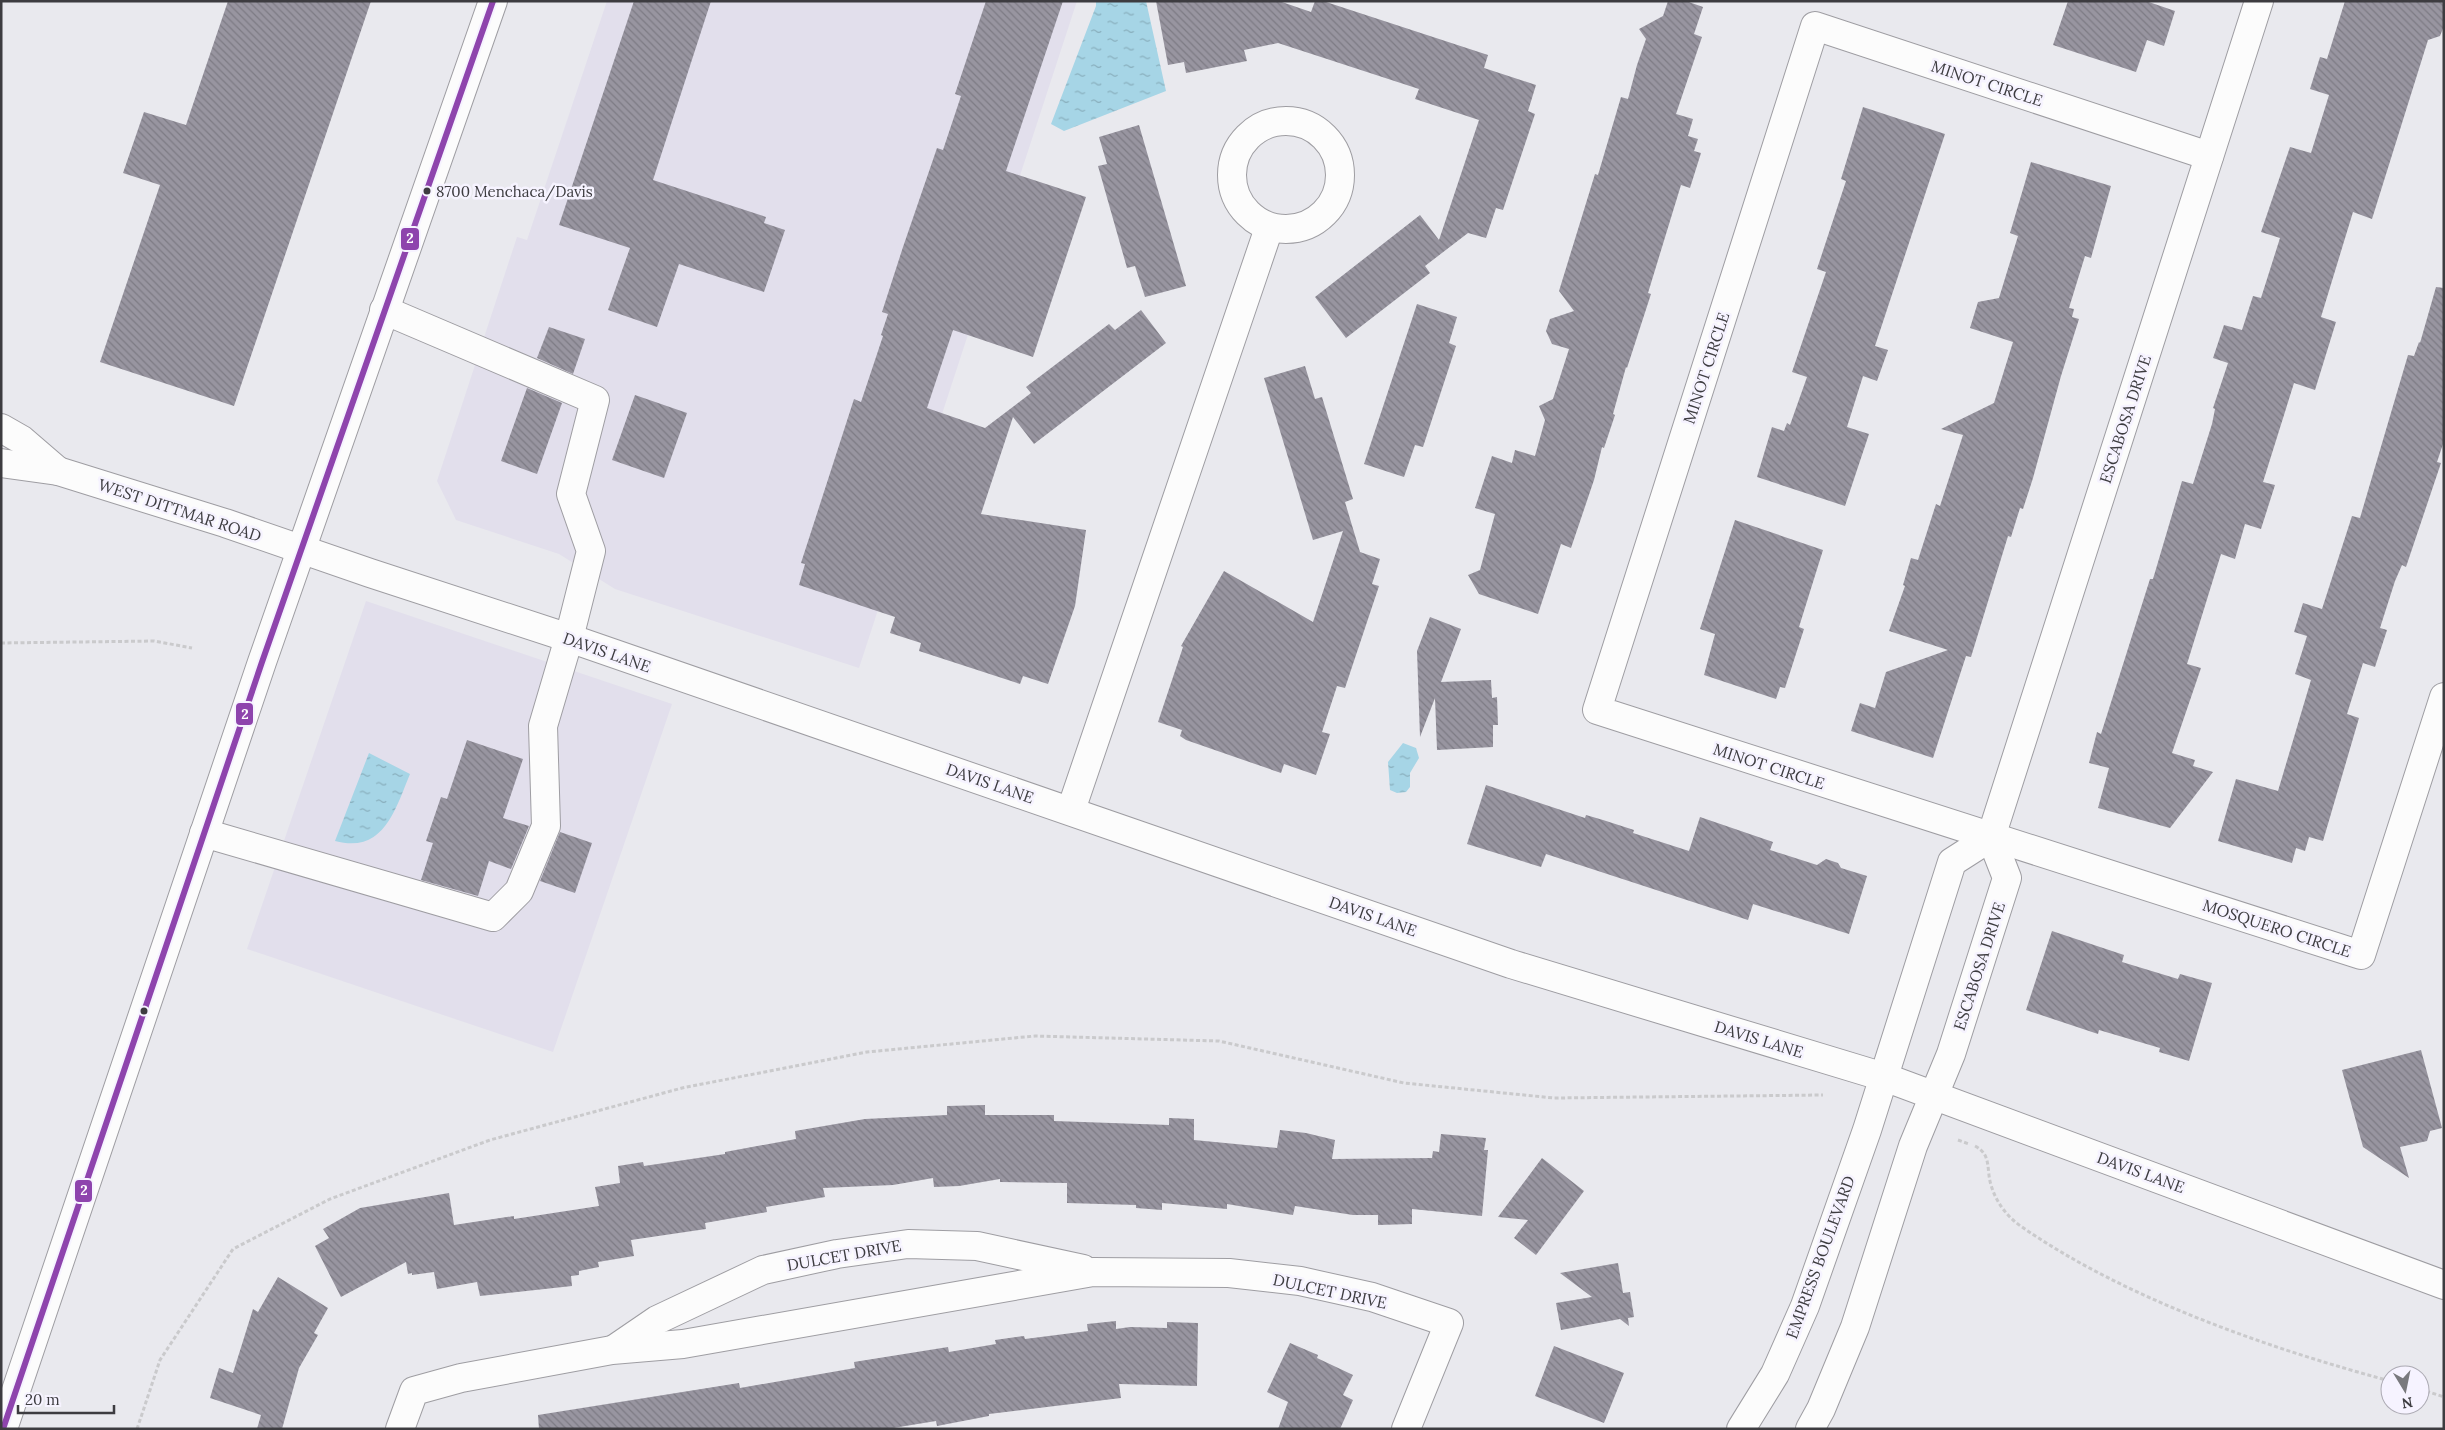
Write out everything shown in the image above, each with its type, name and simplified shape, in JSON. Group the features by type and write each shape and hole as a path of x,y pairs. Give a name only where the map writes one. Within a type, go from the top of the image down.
{"street":[{"path":"3,1429 301,550 493,1"},
{"name":"ESCABOSA DRIVE","path":"1936,1095 2008,878 1991,837 2259,1"},
{"name":"MINOT CIRCLE","path":"1991,837 1597,710 1815,26 2209,156"},
{"path":"1071,810 1269,228"},
{"path":"204,833 493,917 519,891 546,826 543,726 569,638 591,551 571,494 595,400 384,310"},
{"name":"WEST DITTMAR ROAD","path":"1,428 22,440 58,471"},
{"name":"WEST DITTMAR ROAD","path":"1,463 58,471 225,523 301,550"},
{"name":"DAVIS LANE","path":"301,550 569,638 785,714 1071,810 1511,964 1884,1077 2444,1285"},
{"name":"MOSQUERO CIRCLE","path":"1991,837 2361,955 2444,696"},
{"path":"1884,1077 1952,862 1991,837"},
{"name":"EMPRESS BOULEVARD","path":"1741,1429 1775,1374 1805,1306 1884,1077"},
{"path":"1810,1429 1821,1409 1855,1327 1913,1146 1936,1095"},
{"name":"DULCET DRIVE","path":"612,1350 657,1320 763,1270 836,1254 908,1244 977,1246 1093,1272"},
{"name":"DULCET DRIVE","path":"400,1429 414,1391 461,1378 612,1350 683,1344 1093,1272 1203,1272 1300,1281 1372,1297 1449,1323 1406,1429"}],"path":[{"path":"1,643 154,641 192,648"},
{"path":"137,1429 160,1360 233,1249 330,1199 490,1140 682,1088 868,1052 1035,1036 1219,1041 1404,1082 1554,1098 1823,1095"},
{"path":"1958,1140 1976,1146 1984,1152 1991,1185 2004,1211 2021,1226 2093,1269 2187,1314 2337,1366 2380,1378"},
{"path":"2430,1393 2444,1398"}],"shaded area":[{"path":"607,1 1077,1 859,668 615,589 559,554 456,520 437,481 517,237 527,240"},
{"path":"366,601 672,704 553,1052 247,949"}],"water":[{"path":"1096,1 1146,1 1166,91 1064,131 1051,124 1096,6"},
{"path":"1403,743 1416,748 1419,758 1410,773 1410,787 1406,792 1397,793 1390,790 1388,762"},
{"path":"369,753 410,774 393,814 376,835 365,841 352,843 335,841"}],"building":[{"path":"228,1 371,1 234,406 100,362 160,185 123,173 144,112 186,125"},
{"path":"634,1 711,1 653,180 766,217 764,223 785,230 764,292 679,264 657,327 608,310 630,248 559,225"},
{"path":"986,1 1063,1 1006,171 1086,197 1033,357 953,330 927,408 985,428 1031,393 1026,387 1109,324 1115,330 1141,310 1166,343 1034,444 1013,417 981,514 1086,530 1075,606 1048,684 1023,676 1020,684 919,651 921,643 890,633 895,617 799,585 805,564 801,563 854,399 861,402 883,336 881,335 888,314 882,312 903,247 937,148 943,150 961,96 955,94"},
{"path":"1156,1 1279,1 1311,12 1315,1 1323,1 1488,55 1484,68 1536,85 1528,111 1535,114 1503,210 1496,208 1486,238 1468,233 1425,266 1430,273 1346,338 1315,297 1420,215 1439,240 1479,120 1415,99 1419,89 1278,43 1244,50 1247,61 1186,73 1184,62 1168,65"},
{"path":"1668,1 1686,1 1703,7 1694,34 1702,37 1676,114 1693,119 1688,136 1698,139 1694,151 1701,153 1690,188 1681,185 1648,293 1651,294 1626,367 1613,414 1615,415 1604,448 1602,447 1594,480 1571,548 1561,544 1538,614 1479,594 1468,575 1480,570 1495,514 1475,508 1492,456 1512,463 1515,450 1535,456 1545,420 1539,406 1553,399 1569,349 1552,344 1546,331 1550,319 1574,311 1559,291 1595,174 1598,175 1621,97 1628,99 1646,39 1639,29 1663,16"},
{"path":"2068,1 2146,1 2175,11 2164,46 2147,40 2136,72 2053,45"},
{"path":"2345,1 2444,1 2444,26 2440,36 2428,40 2372,219 2353,212 2321,317 2336,322 2315,390 2294,383 2263,482 2275,485 2261,529 2245,524 2235,559 2221,554 2187,664 2201,668 2172,753 2195,760 2193,766 2213,772 2170,828 2098,808 2109,768 2089,763 2097,732 2101,734 2150,579 2153,579 2182,481 2193,484 2212,424 2215,409 2213,408 2228,363 2213,358 2224,325 2242,330 2253,296 2261,298 2280,238 2261,232 2290,147 2311,153 2329,95 2310,89 2320,57 2327,59"},
{"path":"1863,107 1945,134 1875,346 1888,350 1877,381 1863,376 1847,427 1869,434 1845,506 1757,477 1772,427 1784,431 1787,423 1790,425 1807,377 1792,372 1826,272 1817,269 1846,181 1841,179"},
{"path":"1139,125 1186,286 1145,297 1135,266 1127,268 1098,166 1107,164 1099,137"},
{"path":"2031,162 2111,186 2091,258 2085,256 2069,308 2074,309 2072,317 2079,319 2033,478 2023,509 2020,508 2011,537 2008,536 1971,657 1966,656 1933,758 1851,731 1860,703 1875,708 1886,672 1948,650 1889,631 1905,586 1903,585 1911,558 1918,560 1936,504 1940,506 1963,435 1941,429 1994,403 2013,342 1970,328 1978,302 1999,298 2018,236 2010,233"},
{"path":"2436,287 2444,288 2444,441 2437,462 2441,463 2406,567 2402,565 2395,581 2380,628 2387,630 2375,667 2363,663 2347,714 2359,718 2323,841 2309,837 2305,851 2296,848 2292,863 2218,841 2236,779 2278,791 2311,680 2295,674 2307,636 2294,632 2303,603 2322,609 2352,516 2360,518 2408,355 2414,356 2420,343"},
{"path":"1417,304 1457,317 1449,343 1456,346 1423,447 1415,445 1404,477 1364,464"},
{"path":"549,327 585,339 573,374 537,358"},
{"path":"1305,366 1315,399 1322,397 1353,499 1345,502 1360,552 1380,559 1372,584 1379,586 1345,688 1337,686 1322,732 1330,734 1316,775 1284,764 1281,773 1186,740 1180,736 1182,730 1158,722 1183,647 1181,646 1224,571 1313,622 1343,531 1313,540 1264,378"},
{"path":"527,388 562,403 537,474 501,461"},
{"path":"635,395 687,413 664,478 612,460"},
{"path":"1735,520 1823,550 1799,627 1804,629 1785,688 1780,687 1776,699 1704,675 1715,634 1700,629"},
{"path":"1430,617 1461,629 1441,682 1491,680 1492,698 1497,697 1498,725 1493,725 1493,747 1437,750 1435,698 1420,737 1417,651"},
{"path":"467,740 523,759 503,818 529,826 511,869 489,861 478,896 421,880 433,843 426,841 441,797 447,799"},
{"path":"1486,785 1585,818 1586,815 1634,830 1633,833 1689,851 1700,817 1773,842 1770,850 1817,865 1826,859 1838,863 1841,868 1867,876 1849,934 1753,904 1748,920 1546,854 1541,867 1467,844"},
{"path":"560,832 592,843 575,893 540,881"},
{"path":"2052,931 2124,955 2122,962 2178,979 2180,974 2212,983 2189,1061 2159,1052 2160,1048 2099,1030 2098,1034 2026,1010"},
{"path":"2421,1050 2442,1128 2430,1131 2427,1141 2400,1147 2409,1178 2363,1147 2342,1070"},
{"path":"985,1105 985,1115 1054,1115 1054,1121 1169,1125 1169,1118 1194,1119 1194,1140 1277,1148 1280,1130 1306,1133 1335,1140 1332,1159 1432,1158 1433,1151 1439,1152 1441,1134 1486,1138 1484,1150 1488,1150 1482,1216 1412,1209 1412,1224 1378,1225 1378,1215 1353,1215 1295,1206 1293,1215 1227,1204 1227,1209 1162,1203 1162,1210 1136,1208 1136,1205 1067,1203 1067,1183 1000,1182 1000,1179 959,1186 934,1187 933,1178 893,1185 823,1188 825,1197 766,1207 767,1212 705,1223 706,1229 631,1240 634,1256 598,1262 599,1267 579,1271 579,1275 571,1276 572,1286 480,1296 477,1282 437,1289 434,1272 408,1274 406,1262 341,1297 315,1246 329,1238 323,1229 360,1208 449,1193 454,1225 514,1216 514,1219 599,1206 595,1187 620,1183 618,1166 643,1162 644,1166 725,1154 725,1152 796,1139 795,1131 865,1119 947,1115 947,1106"},
{"path":"1542,1158 1584,1191 1536,1255 1514,1238 1528,1220 1498,1217"},
{"path":"1618,1263 1623,1293 1630,1292 1634,1317 1628,1318 1629,1326 1620,1319 1561,1330 1556,1303 1592,1297 1560,1273"},
{"path":"278,1277 328,1308 314,1333 318,1335 299,1368 282,1429 257,1429 261,1415 210,1398 219,1368 233,1373 253,1309 258,1312"},
{"path":"1116,1321 1116,1329 1130,1327 1167,1328 1167,1322 1198,1323 1197,1386 1119,1384 1121,1398 989,1414 989,1416 937,1426 936,1421 887,1429 539,1429 538,1415 739,1383 740,1388 855,1368 854,1362 948,1347 949,1352 996,1344 995,1340 1024,1336 1025,1339 1088,1331 1087,1324"},
{"path":"1290,1343 1318,1355 1317,1358 1353,1375 1343,1395 1353,1400 1340,1429 1278,1429 1288,1402 1267,1392"},
{"path":"1554,1346 1624,1373 1604,1423 1535,1396"}],"transit line":[{"name":"2","path":"3,1429 262,662 493,1"}],"place":[{"name":"8700 Menchaca/Davis","path":"427,191"}]}
